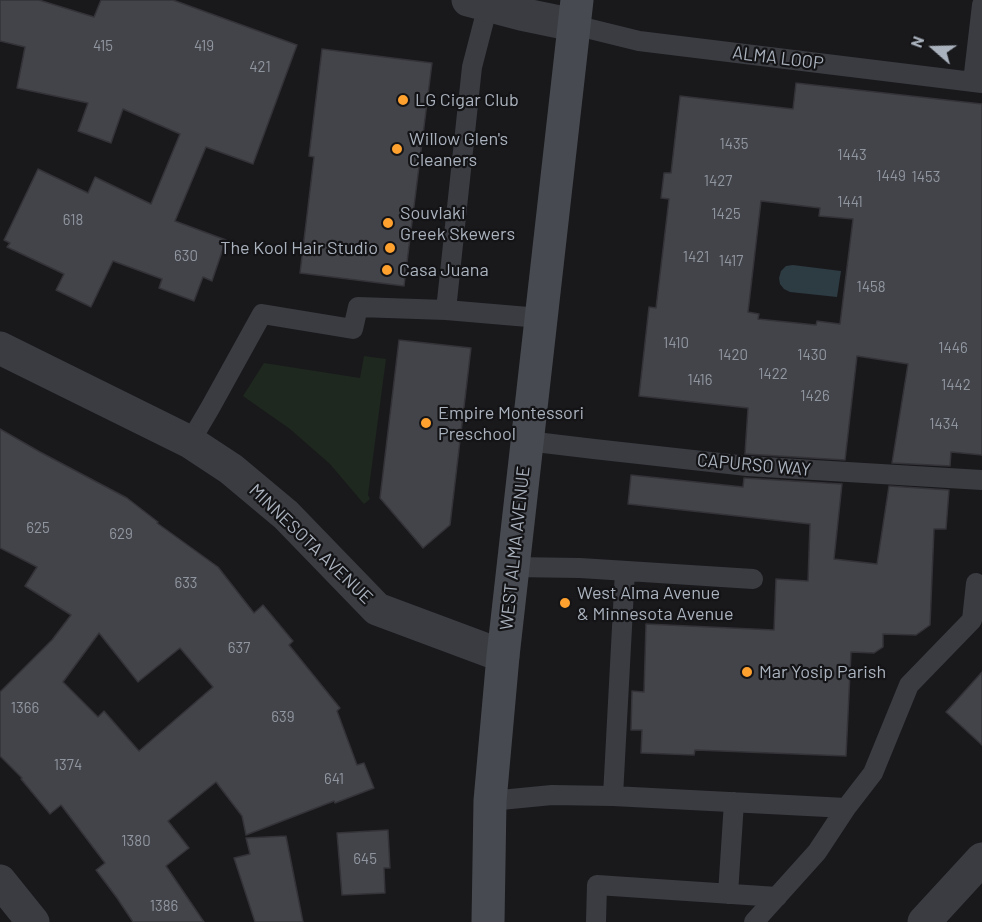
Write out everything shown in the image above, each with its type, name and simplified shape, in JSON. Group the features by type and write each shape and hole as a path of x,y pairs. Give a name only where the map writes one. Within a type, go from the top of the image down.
{"main road":[{"name":"WEST ALMA AVENUE","path":"488,922 490,801 503,656 576,13"}],"street":[{"path":"478,3 576,13"},
{"name":"MINNESOTA AVENUE","path":"0,348 190,442 231,469 286,515 377,609 503,656"},
{"path":"924,922 982,859"},
{"path":"0,881 33,922"}],"lane":[{"path":"446,310 478,3"},
{"path":"978,83 982,5"},
{"name":"ALMA LOOP","path":"576,13 639,40 978,83"},
{"path":"190,442 262,314 353,329 358,307 446,310 540,318"},
{"name":"CAPURSO WAY","path":"527,441 747,466 982,480"},
{"path":"513,567 753,579"},
{"path":"613,796 625,571"},
{"path":"754,922 817,852 873,773 909,685 972,620 976,582"},
{"path":"490,801 552,795 613,796 846,808"},
{"path":"728,894 734,802"},
{"path":"596,922 597,885 777,897"}],"green space":[{"path":"364,356 386,359 368,495 370,499 364,504 330,464 290,429 243,396 264,363 360,378"}],"shaded area":[{"path":"786,266 841,271 837,297 790,292 784,289 779,278 781,271"}],"building":[{"path":"0,0 39,0 94,17 101,0 173,0 297,45 253,164 206,147 175,221 226,240 212,281 203,277 194,301 159,288 162,279 113,261 91,307 56,290 64,274 7,247 10,243 4,240 38,169 88,193 95,177 151,204 180,134 123,109 111,143 78,131 88,103 17,88 25,47 0,41"},
{"path":"322,49 432,63 404,286 300,273 314,157 309,156"},
{"path":"796,83 982,104 982,455 951,452 950,466 892,463 908,364 857,356 845,460 745,454 748,408 639,396 649,307 656,308 669,199 661,198 664,173 671,173 680,96 793,109","holes":["761,201 820,208 819,216 853,219 840,324 817,321 816,325 758,319 759,314 748,312"]},
{"name":"Empire Montessori Preschool","path":"399,340 471,348 450,525 423,548 380,498"},
{"path":"0,429 127,498 218,567 254,613 263,605 293,641 289,645 340,708 337,711 357,765 364,763 374,788 246,835 242,816 216,782 168,821 189,848 166,866 204,922 133,922 96,870 105,863 61,805 50,814 22,778 0,756 0,692 52,640 71,615 25,586 37,567 0,548","holes":["99,633 138,682 180,648 213,687 139,751 104,711 98,717 63,682"]},
{"name":"Mar Yosip Parish","path":"631,475 743,487 744,478 842,484 834,559 877,564 889,486 949,490 946,529 934,529 930,625 916,635 883,634 883,647 874,653 851,652 846,756 695,750 694,755 641,753 642,730 631,730 632,691 644,692 646,624 774,630 776,579 808,581 810,524 628,504"},
{"path":"982,672 982,745 946,712"},
{"path":"388,830 390,868 384,868 385,893 342,895 337,833"},
{"path":"286,836 303,922 255,922 234,858 250,854 246,838"}],"place":[{"name":"LG Cigar Club","path":"403,100"},
{"name":"Willow Glen's Cleaners","path":"397,149"},
{"name":"Souvlaki Greek Skewers","path":"388,223"},
{"name":"The Kool Hair Studio","path":"390,248"},
{"name":"Casa Juana","path":"387,270"},
{"name":"Empire Montessori Preschool","path":"426,423"},
{"name":"West Alma Avenue & Minnesota Avenue","path":"565,603"},
{"name":"Mar Yosip Parish","path":"747,672"}]}
